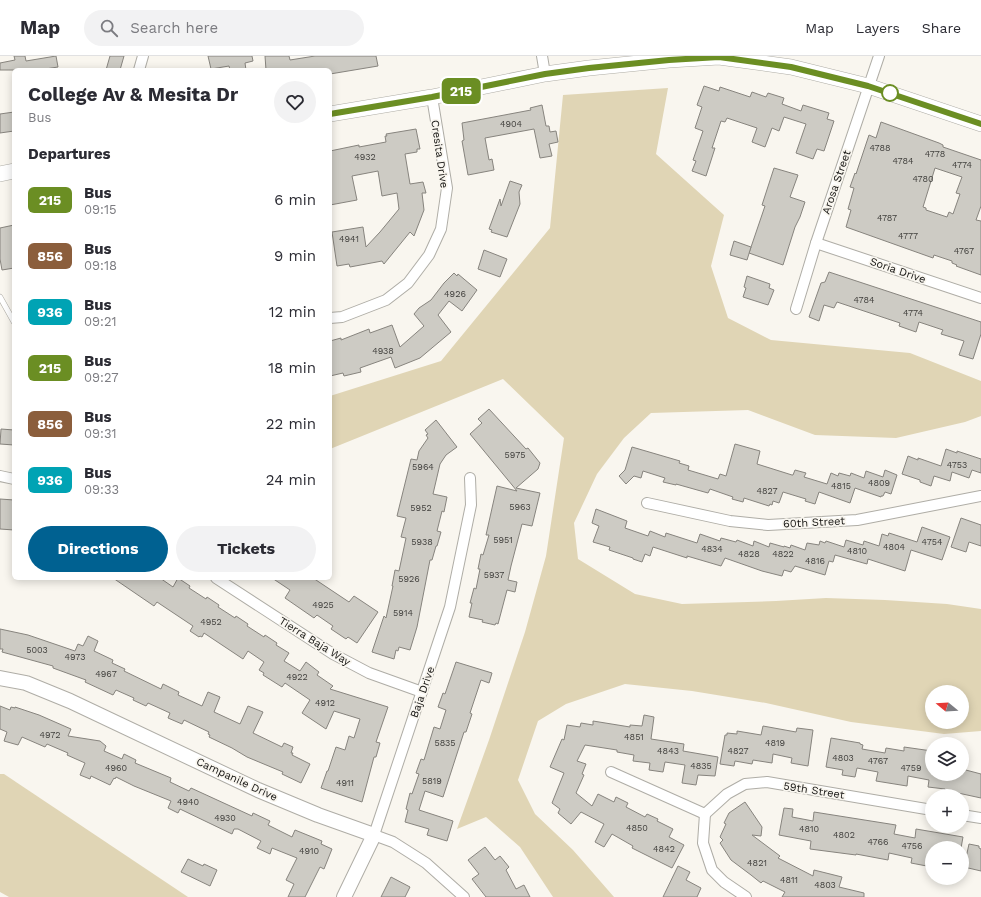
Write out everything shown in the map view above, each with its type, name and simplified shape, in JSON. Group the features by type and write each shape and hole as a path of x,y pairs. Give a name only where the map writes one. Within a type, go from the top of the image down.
{"main road":[{"path":"332,114 432,97 545,74 669,60 719,57 791,67 868,86 981,124"},
{"path":"0,174 12,171"}],"street":[{"path":"140,68 143,56"},
{"path":"542,56 545,74"},
{"name":"Arosa Street","path":"796,309 816,242 879,56"},
{"name":"Cresita Drive","path":"332,318 342,317 386,300 408,283 429,255 441,229 447,188 432,97"},
{"name":"Soria Drive","path":"816,242 981,298"},
{"path":"0,476 12,479"},
{"name":"Baja Drive","path":"344,897 374,835 450,607 471,505 470,478"},
{"name":"60th Street","path":"647,503 730,521 768,525 857,520 981,496"},
{"name":"Tierra Baja Way","path":"219,580 333,654 369,673 422,692"},
{"name":"Campanile Drive","path":"0,678 26,683 70,701 258,790 318,815 393,842 426,863 464,897"},
{"path":"611,772 705,814 703,843 712,870 724,882 746,897"},
{"name":"59th Street","path":"705,814 727,794 745,784 767,782 925,809"},
{"path":"969,816 981,818"}],"lane":[{"path":"0,297 12,318"}],"shaded area":[{"path":"668,88 656,154 724,215 711,266 728,318 771,340 910,353 981,381 981,416 965,422 896,438 815,435 748,410 651,413 624,438 597,474 574,523 578,559 635,594 682,604 826,598 947,604 981,609 981,731 944,734 851,722 766,703 692,691 625,684 566,704 538,721 518,780 535,814 573,850 614,897 553,897 520,847 486,817 457,829 489,740 525,632 546,556 564,438 503,379 332,448 332,395 441,361 550,228 563,95"},
{"path":"0,774 4,774 188,897 9,897 0,892"}],"building":[{"path":"14,56 25,56 26,61 56,56 58,67 12,68 12,70 0,70 0,63 15,60"},
{"path":"110,56 124,56 121,68 107,68"},
{"path":"208,56 252,56 253,61 245,63 246,68 230,68 229,66 211,68"},
{"path":"265,56 289,56 290,60 315,56 376,56 378,66 332,74 332,68 266,68"},
{"path":"704,86 719,91 720,87 750,97 752,92 766,97 768,93 784,98 782,104 801,111 803,105 829,113 827,119 834,121 824,151 817,149 813,159 796,153 806,124 784,117 779,131 772,128 765,147 752,142 757,128 727,118 725,122 721,121 712,148 715,148 706,176 692,171 696,161 693,160 703,131 695,128 702,107 697,105"},
{"path":"542,105 546,126 549,126 550,132 556,131 558,142 549,144 552,156 540,158 534,129 485,138 489,160 492,159 494,170 468,175 462,141 464,140 462,123 531,110 530,108"},
{"path":"12,112 12,131 0,133 0,114"},
{"path":"881,122 939,143 943,145 943,147 981,160 981,206 976,220 981,221 981,275 956,266 957,265 952,263 952,261 934,255 933,258 846,227 851,210 848,209 854,188 850,187 869,135 876,138","holes":["935,168 962,177 956,193 960,194 953,214 949,212 947,217 926,210 926,208 923,207"]},
{"path":"416,129 420,149 417,149 417,152 405,154 410,184 423,182 426,193 422,193 424,210 414,236 410,232 384,264 382,261 350,267 349,264 337,266 332,232 363,227 366,247 399,209 397,193 382,196 378,171 352,176 357,200 332,205 332,151 359,145 359,147 386,142 386,134"},
{"path":"774,168 798,175 790,197 805,202 783,265 749,253 765,206 762,205"},
{"path":"510,181 522,185 519,192 520,204 507,237 491,232 492,230 489,229 500,199 501,206"},
{"path":"12,225 12,268 2,270 0,259 0,228"},
{"path":"734,241 751,247 747,260 730,255"},
{"path":"484,250 507,259 500,277 478,269"},
{"path":"829,272 981,322 981,334 973,359 959,355 964,341 941,334 943,330 919,322 916,332 899,326 900,323 837,302 834,308 824,305 819,321 809,317 821,283 825,282"},
{"path":"454,273 457,276 458,274 477,290 462,311 449,301 438,315 451,332 420,358 395,368 391,357 360,368 361,372 344,376 343,373 332,376 332,340 341,338 341,340 369,329 370,333 392,325 400,347 424,326 414,314 419,308 431,300"},
{"path":"747,276 770,284 769,288 774,290 768,305 743,297 746,288 744,287"},
{"path":"489,409 526,449 528,448 540,463 538,469 516,488 540,493 532,526 522,524 511,566 508,580 517,582 515,592 507,590 498,624 496,623 495,625 482,622 483,620 469,617 472,603 470,603 474,588 476,589 480,569 478,569 481,554 483,555 489,535 486,535 497,486 517,491 470,434 482,423 478,419"},
{"path":"436,420 457,447 446,455 440,464 433,494 447,497 444,512 442,511 437,531 441,532 432,560 430,560 417,627 410,650 399,647 398,651 396,650 394,659 372,652 384,616 386,618 395,570 399,571 406,538 401,537 406,518 397,516 411,459 417,460 419,451 428,438 426,435 428,434 425,430"},
{"path":"1,429 12,430 12,445 0,444"},
{"path":"735,444 760,451 757,464 792,475 795,470 806,473 804,477 827,484 831,473 838,476 839,473 850,476 851,473 864,478 866,471 883,477 885,470 897,475 891,494 885,492 881,497 855,488 850,503 819,492 815,504 805,501 806,499 783,492 779,503 773,501 772,505 770,504 769,506 744,498 743,502 732,499 733,497 710,489 708,493 663,482 665,478 643,471 641,478 634,476 626,484 619,476 625,470 632,447 680,461 679,463 689,466 688,470 718,479 720,474 726,476"},
{"path":"946,449 981,459 981,473 972,470 969,478 952,472 950,481 934,476 931,486 920,482 920,480 902,474 908,456 941,466"},
{"path":"0,499 12,500 12,530 0,529"},
{"path":"596,509 627,521 625,528 648,536 650,531 665,537 666,533 697,543 700,534 720,541 721,538 736,542 737,540 753,546 754,541 769,547 770,543 790,548 791,545 805,550 807,543 819,545 820,541 825,543 826,541 844,547 846,540 863,545 864,541 879,546 882,534 888,536 889,533 917,542 922,527 950,537 942,560 911,550 905,571 868,559 867,564 835,555 833,562 829,561 825,575 795,566 791,572 784,570 782,576 762,571 725,558 721,566 687,556 687,558 653,547 650,556 645,554 642,562 633,559 609,550 610,547 593,542 599,526 592,523"},
{"path":"961,518 981,525 981,546 969,542 966,552 951,547"},
{"path":"116,580 163,580 173,587 177,580 181,580 190,586 189,588 206,599 207,597 219,605 218,607 235,618 236,616 248,624 247,626 277,643 276,645 289,653 284,661 300,671 306,662 319,672 317,675 333,686 330,689 388,707 376,742 380,743 376,757 374,757 362,802 321,788 336,747 345,750 349,736 354,738 360,719 334,711 326,729 302,713 310,700 285,683 282,687 263,675 264,673 259,670 264,662 248,651 243,659 204,633 202,637 199,637 190,631 193,626 157,602 154,606"},
{"path":"275,580 316,580 349,602 354,596 378,612 357,643 348,637 346,639 331,629 333,626 317,615 314,618 285,598 290,590"},
{"path":"0,629 28,635 75,651 78,644 83,646 88,636 98,641 94,651 113,660 112,663 125,669 124,671 161,689 163,684 179,692 178,695 202,706 208,692 220,697 214,712 240,724 248,706 263,712 253,733 282,747 284,743 293,747 291,753 293,753 292,755 310,764 301,783 282,774 283,772 247,757 209,737 209,732 184,720 182,724 168,718 170,713 148,703 146,706 133,700 134,698 116,690 113,695 85,682 86,680 53,668 53,666 2,652 3,649 0,649"},
{"path":"456,662 492,673 489,683 481,680 470,713 472,714 466,732 464,732 443,797 425,791 419,810 453,821 447,841 427,835 429,829 405,822 408,810 406,809 410,793 412,794 419,774 416,773 421,759 424,760 434,727 440,729 446,710 438,707 443,693 445,694"},
{"path":"0,706 10,710 11,707 15,707 39,715 71,729 68,736 100,741 106,746 104,751 122,759 124,754 136,760 135,763 171,778 170,782 189,791 191,788 252,816 253,813 270,821 268,825 292,837 295,830 322,841 321,844 332,849 324,869 320,867 305,897 288,897 294,884 286,880 297,858 272,848 270,854 257,848 261,841 238,829 234,829 232,834 180,809 178,813 168,808 171,801 116,777 110,785 91,776 90,779 80,775 85,763 67,755 68,753 47,744 45,747 22,737 18,745 4,741 7,732 0,729"},
{"path":"644,715 654,717 651,739 684,744 683,751 718,757 715,776 698,775 696,785 682,783 685,765 665,762 663,772 649,770 650,763 633,761 634,755 617,752 617,750 585,745 577,761 586,764 582,774 584,775 576,793 592,806 598,794 614,802 616,797 628,803 626,807 645,817 647,814 658,819 657,821 673,829 669,837 684,845 672,868 632,848 633,846 612,834 604,847 595,842 604,824 581,812 571,824 558,813 560,809 552,803 564,773 550,767 562,739 564,740 567,725 580,727 581,723 593,725 593,721 630,727 630,725 642,726"},
{"path":"763,726 796,732 797,728 813,730 808,766 791,763 792,758 773,754 772,763 753,760 752,764 735,761 734,766 720,764 725,735 727,735 727,733 737,734 737,731 761,735"},
{"path":"831,738 860,743 863,745 862,749 885,753 886,748 904,751 904,747 925,750 925,779 908,776 907,786 876,781 878,772 857,768 855,777 842,775 843,770 826,767"},
{"path":"969,771 981,774 981,798 969,795 969,789 928,787 929,781 969,781"},
{"path":"745,802 762,827 761,836 752,835 780,856 778,858 813,876 814,870 842,877 839,887 864,893 864,897 782,897 785,892 763,881 761,883 731,860 720,843 723,840 720,837 729,813"},
{"path":"784,808 793,809 792,817 813,821 814,812 896,825 894,834 915,838 916,829 925,831 925,833 940,833 963,837 962,841 925,841 925,866 911,863 912,858 889,853 888,860 856,854 810,849 811,841 779,835"},
{"path":"969,844 979,846 981,849 981,871 969,868"},
{"path":"485,847 495,860 500,856 509,867 506,870 516,889 524,885 530,897 486,897 472,879 479,874 468,860"},
{"path":"188,859 203,866 204,864 217,870 210,886 181,872"},
{"path":"678,866 690,872 686,880 701,888 697,897 663,897"},
{"path":"391,877 410,887 405,897 381,897"}],"bus line":[{"name":"215","path":"332,114 432,97 545,74 669,60 719,57 791,67 868,86 981,124"}]}
